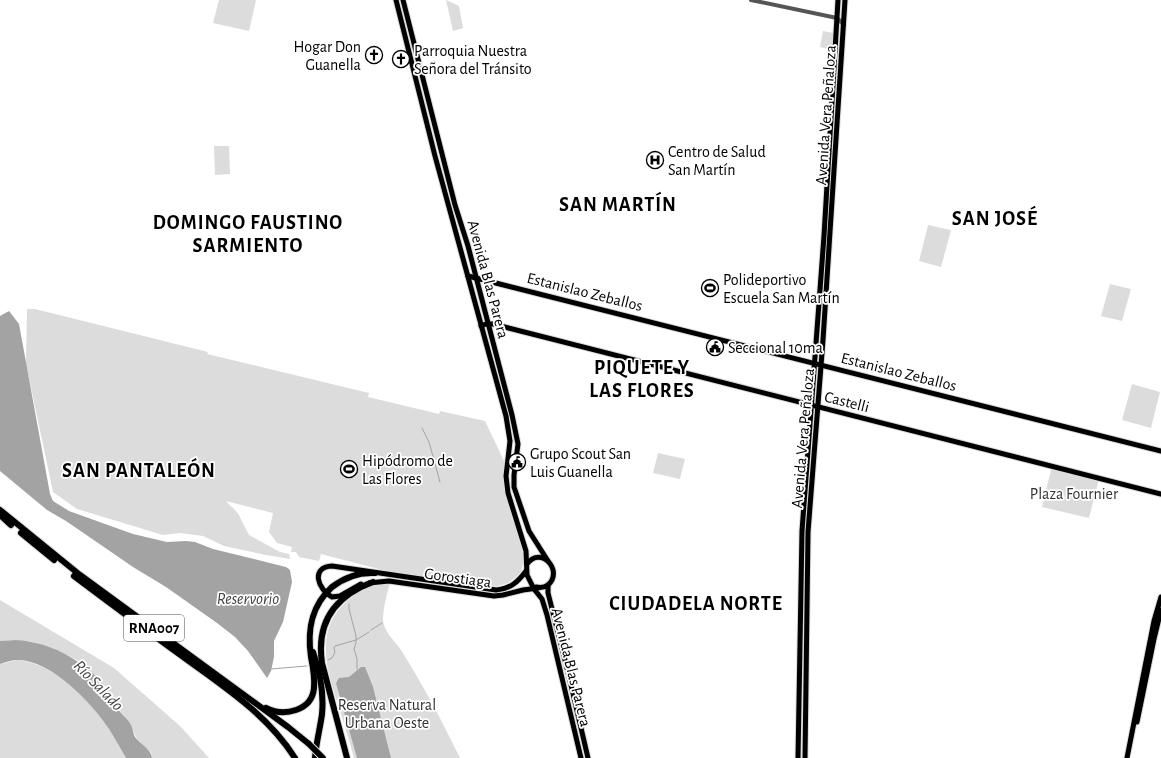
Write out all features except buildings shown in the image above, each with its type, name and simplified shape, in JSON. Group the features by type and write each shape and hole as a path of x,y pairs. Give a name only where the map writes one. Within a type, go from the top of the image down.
{"highway":[{"name":"RNA007","path":"0,510 80,575 301,737 323,758"},
{"name":"RNA007","path":"0,515 48,555 118,609 256,712 273,730 295,758"},
{"path":"164,636 172,640 264,707 279,712 293,711 308,703 312,695 314,686 310,624 319,602 326,593 352,575 374,573"},
{"path":"347,758 322,663 320,650 322,635 327,618 340,601 356,589 373,582"},
{"path":"310,639 319,670 322,694 322,713 315,758"}],"main road":[{"name":"Avenida Blas Parera","path":"396,0 435,156 508,427 510,440 507,484 509,497 526,551 527,565"},
{"name":"Avenida Blas Parera","path":"403,0 436,133 468,246 517,434 518,444 514,481 516,491 529,531 548,561"},
{"name":"Avenida Vera Peñaloza","path":"804,758 808,532 815,406 815,364 838,0"},
{"name":"Avenida Vera Peñaloza","path":"798,758 801,560 815,406 821,365 845,0"},
{"name":"Estanislao Zeballos","path":"468,276 1161,451"},
{"path":"481,326 488,323"},
{"name":"Castelli","path":"488,323 1161,494"},
{"path":"535,587 528,579 526,571 527,565 533,559 537,558 542,558 548,561 554,571 553,578 548,584"},
{"name":"Gorostiaga","path":"526,571 510,587 501,590 453,587 389,581 373,582 357,586 338,597 332,597 326,593 319,585 318,578 322,570 332,566 363,570 453,587 494,596 535,587 543,588 548,584"},
{"name":"Avenida Blas Parera","path":"548,584 548,593 588,758"},
{"name":"Avenida Blas Parera","path":"535,587 543,602 550,624 581,758"},
{"path":"1127,758 1154,621 1161,597"},
{"path":"1130,758 1161,610"}],"street":[{"path":"751,0 837,18 844,26"}],"green space":[{"path":"219,0 256,0 249,31 213,23"},
{"path":"446,0 459,6 463,28 453,31"},
{"path":"823,31 833,33 833,50 820,47"},
{"path":"214,146 229,146 230,174 215,175"},
{"path":"928,225 951,230 941,267 919,261"},
{"path":"1110,284 1131,289 1122,321 1101,316"},
{"name":"Hipódromo de Las Flores","path":"27,309 35,309 208,352 207,354 369,393 368,397 439,414 440,411 485,421 505,463 503,475 504,483 520,536 524,558 521,572 508,583 498,586 478,585 394,573 321,554 319,561 299,557 296,552 291,552 292,547 277,543 269,532 273,513 226,501 239,515 249,535 280,552 289,554 290,559 224,546 203,536 180,533 163,535 77,509 53,492 26,364"},
{"path":"1132,384 1160,392 1151,428 1122,420"},
{"path":"658,453 685,459 680,479 653,473"},
{"name":"Plaza Fournier","path":"1052,466 1099,479 1089,518 1042,507"},
{"name":"Reserva Natural Urbana Oeste","path":"390,583 384,610 383,621 385,629 401,650 417,676 460,758 354,758 330,678 326,651 327,638 330,626 336,614 346,602 371,586"},
{"path":"0,600 114,668 180,726 209,758 152,758 151,753 137,739 130,724 115,704 108,690 79,661 54,649 33,642 16,640 0,641"},
{"path":"17,660 44,668 69,684 101,717 126,758 0,758 0,664"}],"water":[{"name":"Reservorio","path":"9,311 19,324 50,494 53,501 69,511 133,534 167,542 195,542 213,549 286,567 290,570 292,582 283,622 274,641 274,657 271,671 267,678 248,651 235,637 217,623 166,587 47,510 0,471 0,316"},
{"name":"Río Salado","path":"16,640 44,645 57,650 82,665 93,674 111,695 120,712 131,725 135,737 148,749 152,758 126,758 102,719 70,685 57,675 44,667 31,662 16,660 0,664 0,641"},
{"path":"361,667 365,667 373,687 391,758 357,758 336,683 339,678 349,677"}],"waterway":[{"path":"422,428 429,442 440,482"},
{"path":"349,604 356,636 354,649 357,659 357,669"},
{"path":"371,630 382,623"},
{"path":"328,660 332,658 335,652 335,646 356,640 369,632"},
{"path":"271,669 307,666"}],"place":[{"name":"Hogar Don Guanella","path":"374,55"},
{"name":"Parroquia Nuestra Señora del Tránsito","path":"401,59"},
{"name":"Centro de Salud San Martín","path":"655,160"},
{"name":"Polideportivo Escuela San Martín","path":"710,288"},
{"name":"Seccional 10ma","path":"715,347"},
{"name":"Grupo Scout San Luis Guanella","path":"517,462"},
{"name":"Hipódromo de Las Flores","path":"349,469"}],"district":[{"name":"SAN MARTÍN","path":"618,204"},
{"name":"SAN JOSÉ","path":"995,218"},
{"name":"DOMINGO FAUSTINO SARMIENTO","path":"248,234"},
{"name":"PIQUETE Y LAS FLORES","path":"642,378"},
{"name":"SAN PANTALEÓN","path":"139,470"},
{"name":"CIUDADELA NORTE","path":"696,603"}]}
